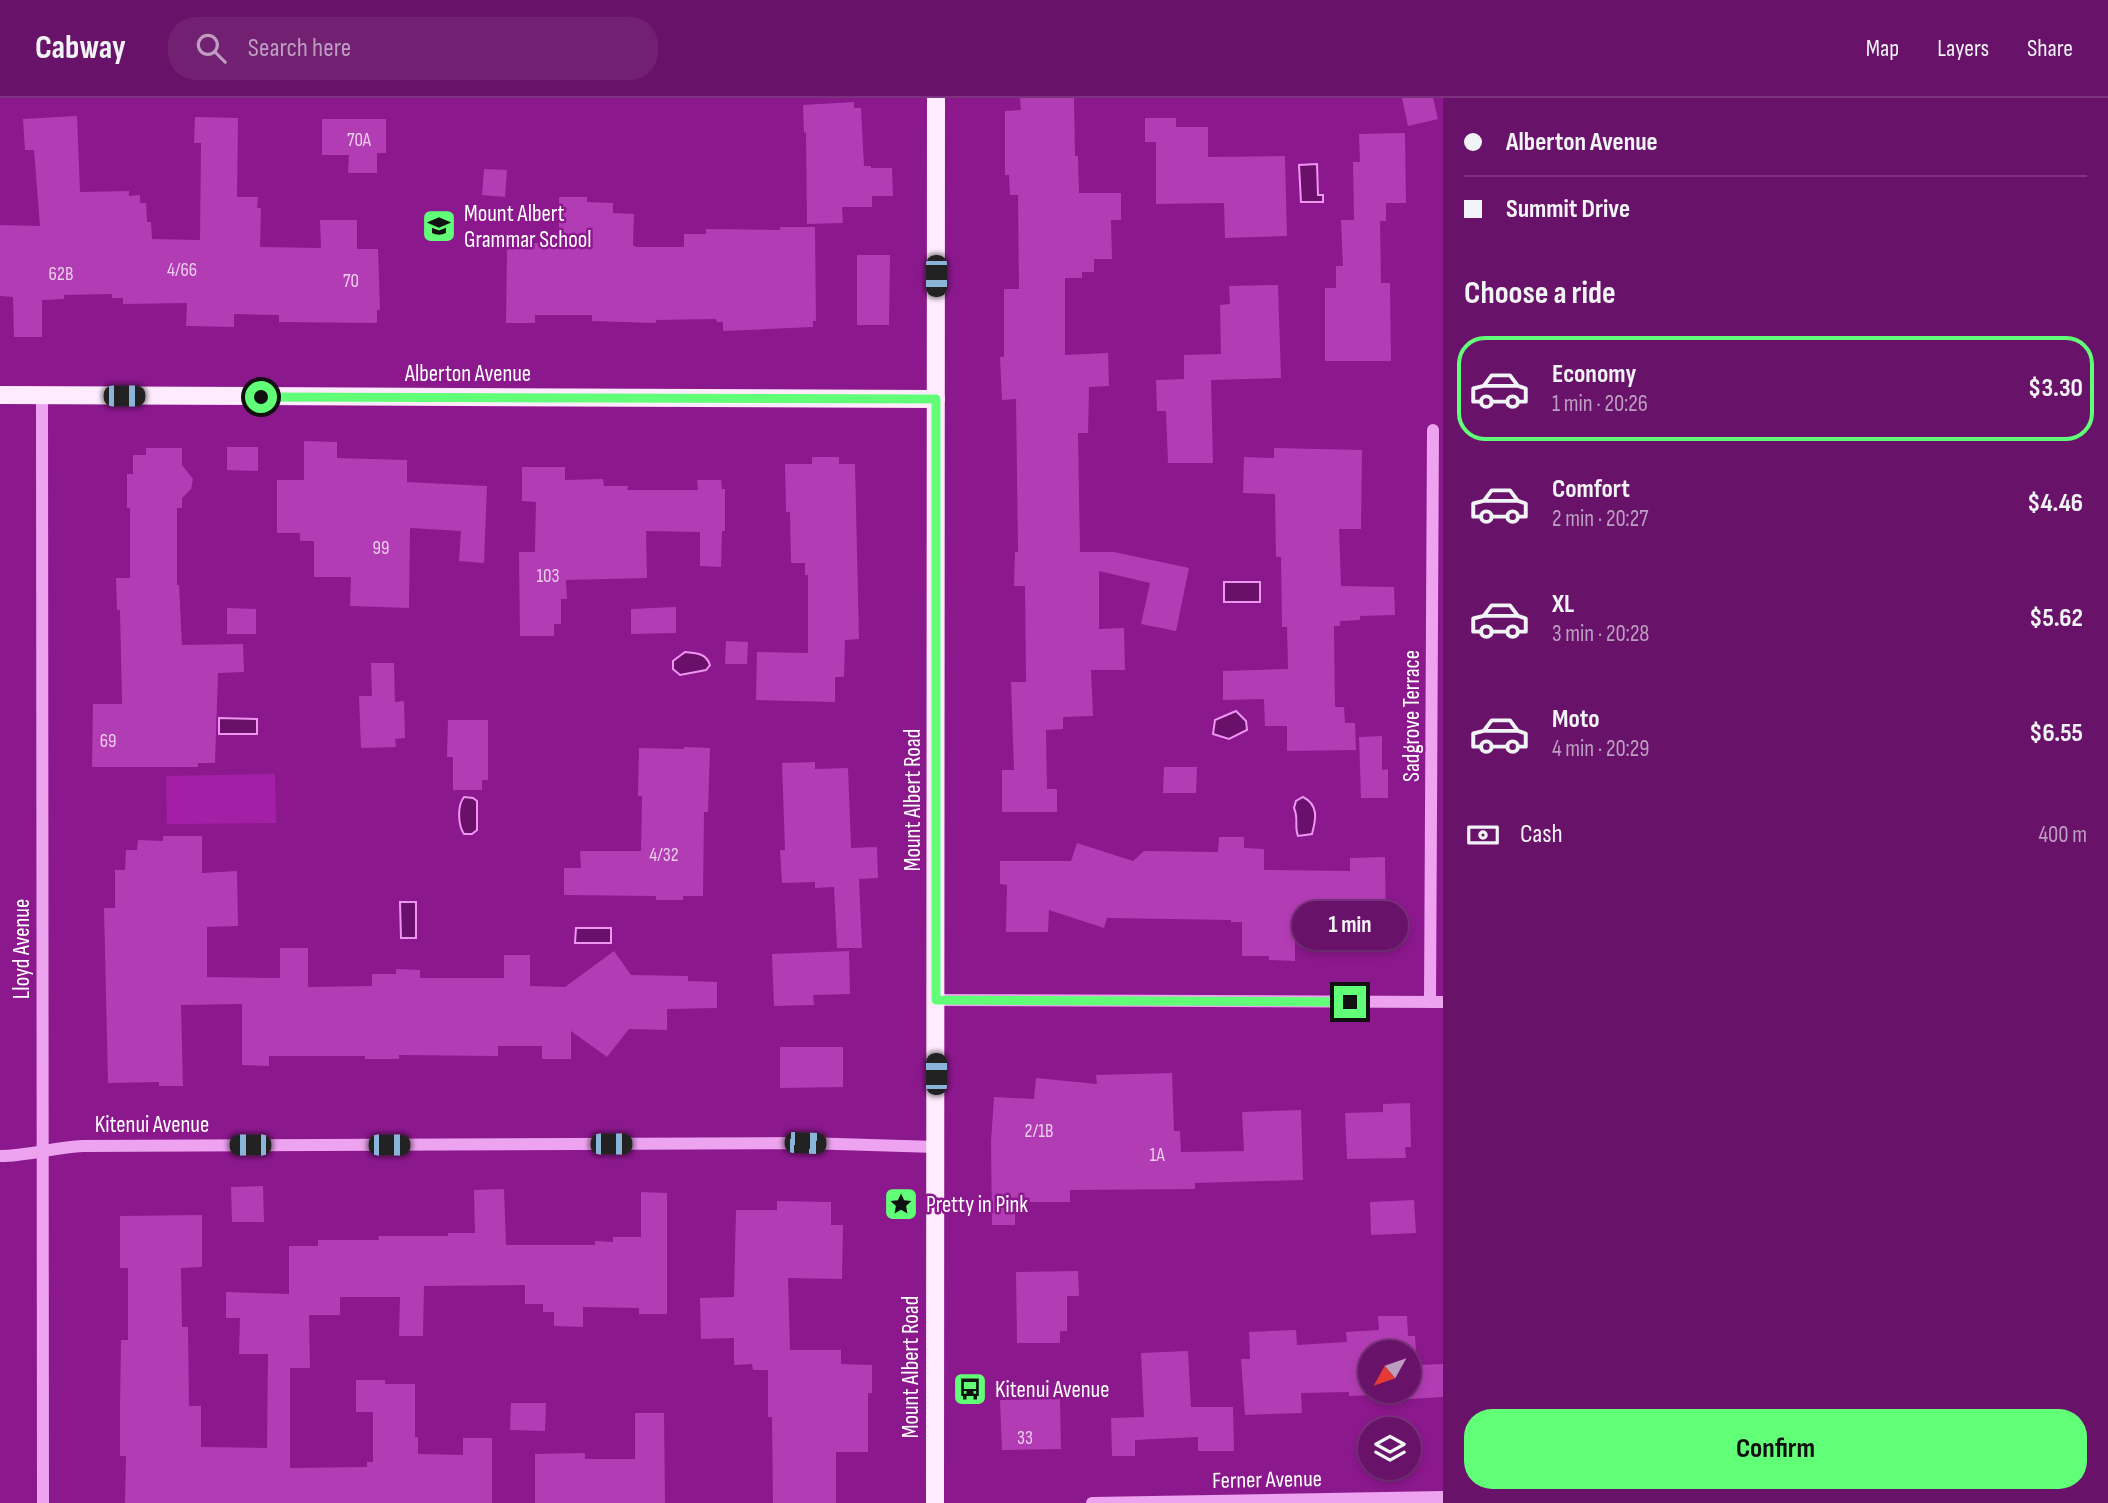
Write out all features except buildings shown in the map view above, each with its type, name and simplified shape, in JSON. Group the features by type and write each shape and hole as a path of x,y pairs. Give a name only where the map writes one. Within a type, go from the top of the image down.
{"main road":[{"name":"Mount Albert Road","path":"934,1503 936,98"},
{"name":"Alberton Avenue","path":"0,395 936,399"}],"street":[{"name":"Lloyd Avenue","path":"42,395 43,1503"},
{"name":"Sadgrove Terrace","path":"1433,430 1437,1002"},
{"path":"936,1000 1437,1002"},
{"name":"Kitenui Avenue","path":"0,1156 61,1146 111,1145 805,1143 936,1147"},
{"name":"Ferner Avenue","path":"1092,1503 1443,1497"}],"shaded area":[{"path":"1317,164 1318,195 1323,195 1323,202 1301,202 1299,165"},
{"path":"1224,582 1260,582 1260,602 1224,602"},
{"path":"685,652 703,656 710,665 706,670 680,675 673,669 673,661"},
{"path":"1236,711 1246,721 1247,730 1229,739 1213,734 1215,720"},
{"path":"219,718 257,719 257,734 219,734"},
{"path":"275,774 276,823 167,824 166,776"},
{"path":"464,797 477,801 477,830 472,834 464,834 460,826 459,810"},
{"path":"1303,797 1314,808 1315,823 1312,834 1298,836 1294,808 1296,801"},
{"path":"400,902 416,902 416,938 401,938"},
{"path":"576,928 611,928 611,943 575,943"}],"place":[{"name":"Mount Albert Grammar School","path":"439,226"},
{"name":"Pretty in Pink","path":"901,1204"},
{"name":"Kitenui Avenue","path":"970,1389"}],"route":[{"path":"261,397 936,399 936,1000 1350,1002"}]}
